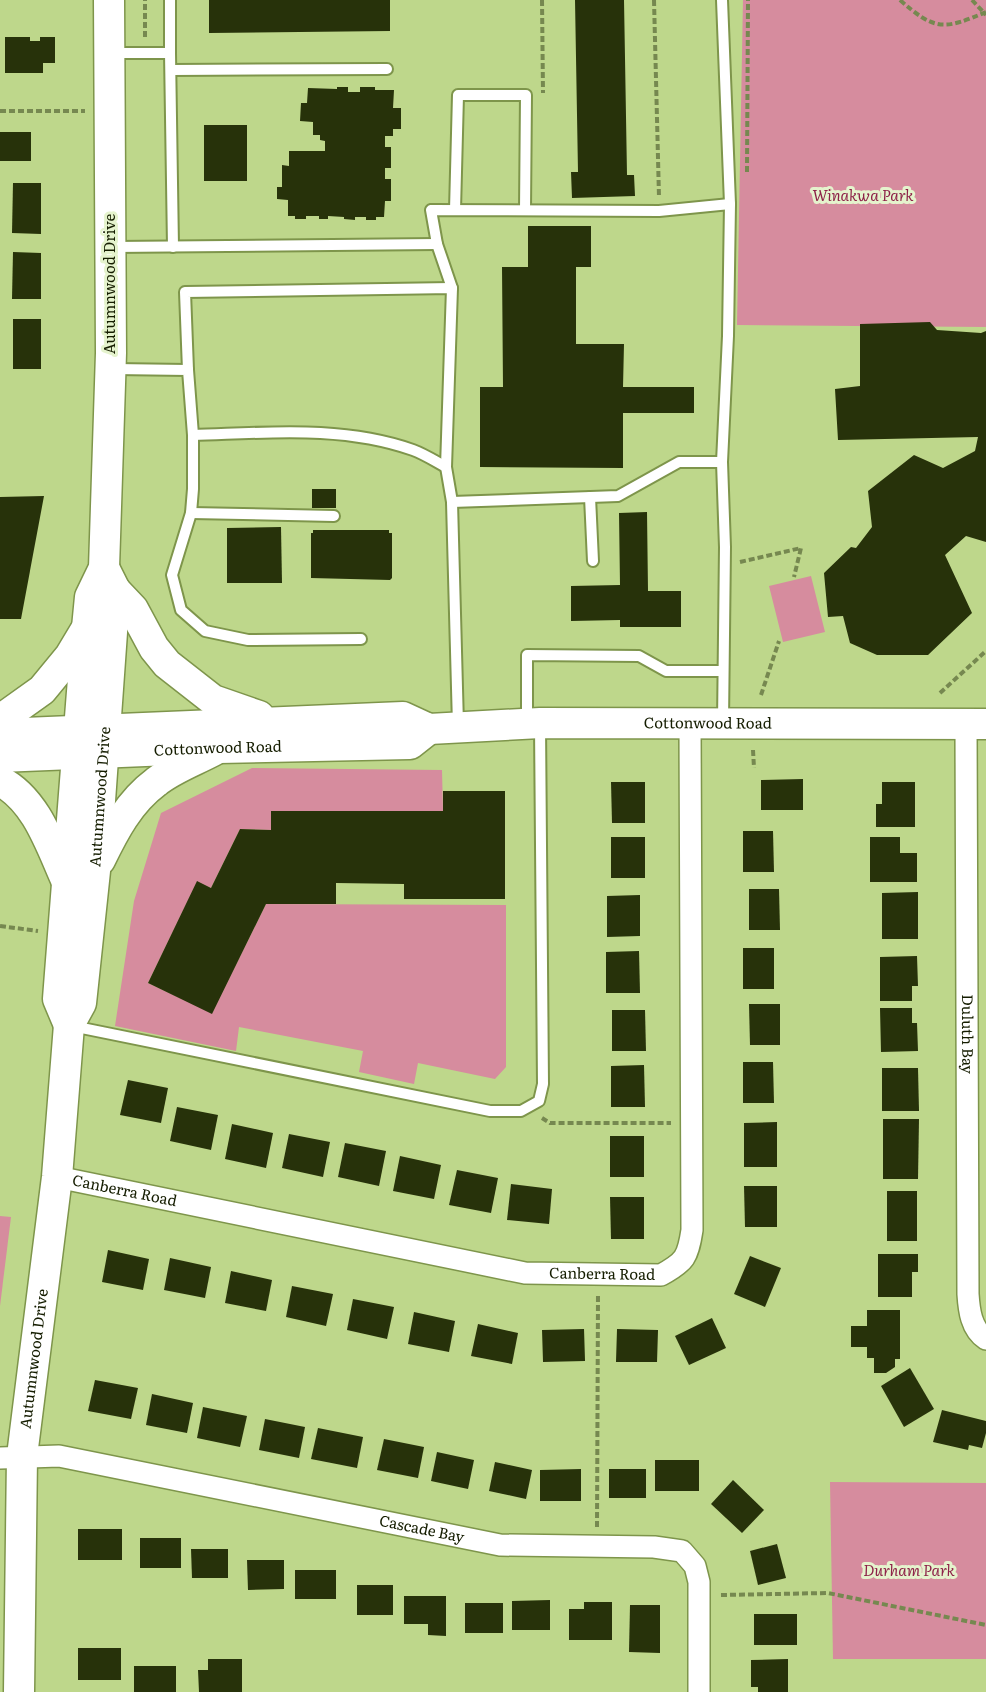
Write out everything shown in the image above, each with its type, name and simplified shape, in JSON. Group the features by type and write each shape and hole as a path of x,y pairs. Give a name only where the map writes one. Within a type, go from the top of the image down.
{"street":[{"name":"Autumnwood Drive","path":"69,1025 58,999 68,884 91,741 110,579 109,0"},
{"name":"Autumnwood Drive","path":"18,1692 11,1457 57,1177 69,1025 81,1003 95,871 87,628 90,597 110,579"},
{"path":"110,579 133,609 154,648 166,664 213,700 273,721"},
{"path":"0,720 42,690 70,656 87,628"},
{"name":"Cottonwood Road","path":"0,757 91,741 273,721 403,717 444,729 533,724 690,722 976,724"},
{"name":"Canberra Road","path":"57,1177 525,1273 661,1275 681,1264 689,1250 692,1230 690,722"},
{"name":"Duluth Bay","path":"976,724 968,1294 970,1316 980,1335 986,1339"},
{"name":"Cottonwood Road","path":"0,734 219,748 410,744 444,729"},
{"path":"95,871 113,832 136,799 157,781 219,748"},
{"path":"0,782 7,785 37,816 68,884"},
{"name":"Cascade Bay","path":"11,1457 59,1456 500,1545 654,1546 682,1551 695,1566 699,1582 699,1692"}],"lane":[{"path":"170,0 173,247"},
{"path":"722,0 730,204 728,336 722,462 725,565 723,722"},
{"path":"109,53 170,53"},
{"path":"171,70 387,69"},
{"path":"455,210 458,95 526,95 525,210"},
{"path":"444,729 452,502 446,467 452,288 437,244 431,210 659,211 730,204"},
{"path":"110,247 437,244"},
{"path":"361,639 249,640 205,632 181,610 172,575 191,513 193,489 193,435 185,291 452,288"},
{"path":"110,369 188,370"},
{"path":"193,435 336,434 383,442 414,451 446,467"},
{"path":"452,502 618,496 679,462 722,462"},
{"path":"591,497 593,561"},
{"path":"191,513 334,516"},
{"path":"69,1025 490,1111 521,1112 538,1101 543,1084 533,724 527,655 639,656 666,671 723,671"}],"path":[{"path":"145,40 146,0"},
{"path":"654,0 659,211"},
{"path":"747,179 748,0"},
{"path":"900,0 915,14 938,24 961,24 985,14 972,0"},
{"path":"0,111 110,111"},
{"path":"725,565 801,548 794,577"},
{"path":"762,695 778,641"},
{"path":"940,693 986,651"},
{"path":"753,749 754,768"},
{"path":"0,926 44,932"},
{"path":"526,1108 550,1123 692,1123"},
{"path":"597,1546 598,1275"},
{"path":"699,1595 828,1593 986,1625"}],"green space":[{"name":"Winakwa Park","path":"743,0 986,0 986,327 737,325"},
{"path":"811,576 825,632 783,642 769,586"},
{"path":"252,768 442,770 443,811 271,830 240,829 211,888 197,882 148,983 212,1013 266,904 506,905 506,1067 495,1079 418,1063 414,1084 359,1072 363,1051 239,1027 236,1051 115,1026 134,901 161,813"},
{"path":"0,1216 11,1217 0,1306"},
{"name":"Durham Park","path":"830,1482 986,1483 986,1659 833,1659"}],"building":[{"path":"209,0 390,0 390,31 209,33"},
{"path":"575,0 624,0 627,175 634,175 635,196 572,198 571,172 578,172"},
{"path":"5,37 30,37 30,41 40,41 40,37 55,37 55,63 43,63 43,73 5,73"},
{"path":"337,87 348,87 348,92 360,92 360,87 394,90 393,108 401,108 401,129 393,129 393,136 385,136 385,147 391,147 391,168 385,168 385,179 391,179 391,201 385,201 384,217 376,217 376,220 366,220 366,217 355,217 355,220 328,216 328,219 306,216 306,219 295,219 295,216 288,216 288,200 277,199 277,187 282,187 282,165 289,166 289,151 325,151 325,141 320,140 320,135 313,135 313,122 300,121 301,103 307,103 308,88 337,89"},
{"path":"204,125 247,125 247,181 204,181"},
{"path":"0,132 31,132 31,161 0,161"},
{"path":"13,183 41,183 41,234 12,233"},
{"path":"528,226 591,226 591,267 576,267 576,344 624,344 623,387 694,387 694,413 623,413 623,468 480,467 480,387 503,387 502,267 528,267"},
{"path":"13,252 41,253 41,299 12,299"},
{"path":"13,319 41,319 41,369 13,369"},
{"path":"930,322 937,330 981,333 986,331 986,542 966,536 945,555 972,613 928,655 877,655 850,643 843,616 828,617 824,573 851,547 856,548 872,527 868,491 914,455 943,468 975,451 978,437 838,440 835,389 860,386 860,324"},
{"path":"312,489 336,489 336,508 312,508"},
{"path":"44,496 21,619 0,619 0,497"},
{"path":"647,512 648,591 681,591 681,627 620,627 620,620 571,621 571,586 620,585 619,513"},
{"path":"281,527 282,583 227,583 227,528"},
{"path":"313,530 389,530 389,533 392,533 392,578 390,580 311,578 311,533"},
{"path":"803,779 803,810 761,810 761,780"},
{"path":"611,782 645,782 645,823 612,823"},
{"path":"882,782 915,782 915,827 876,827 876,804 882,804"},
{"path":"443,791 505,791 505,899 404,899 404,884 336,883 336,904 266,904 212,1014 148,983 197,881 211,888 240,829 271,830 271,811 443,811"},
{"path":"743,831 773,831 774,872 743,872"},
{"path":"611,837 645,837 645,878 611,878"},
{"path":"870,837 900,837 900,853 917,853 917,882 870,882"},
{"path":"749,889 779,889 780,930 749,930"},
{"path":"918,892 918,939 882,939 882,893"},
{"path":"640,895 640,936 607,937 607,896"},
{"path":"743,948 774,948 774,989 743,989"},
{"path":"639,951 640,993 606,993 606,952"},
{"path":"917,956 918,986 912,986 912,1001 880,1001 880,957"},
{"path":"749,1004 780,1004 780,1045 750,1045"},
{"path":"880,1008 912,1008 912,1023 917,1023 918,1051 881,1052"},
{"path":"612,1010 645,1010 646,1051 612,1051"},
{"path":"743,1062 773,1062 774,1103 743,1103"},
{"path":"644,1065 645,1107 611,1107 611,1066"},
{"path":"882,1068 918,1068 919,1111 882,1111"},
{"path":"128,1080 168,1088 161,1123 120,1115"},
{"path":"177,1107 218,1115 211,1150 170,1141"},
{"path":"883,1119 919,1119 918,1179 883,1179"},
{"path":"777,1122 777,1167 744,1167 744,1123"},
{"path":"232,1124 273,1133 266,1168 225,1159"},
{"path":"289,1134 330,1142 323,1177 282,1168"},
{"path":"610,1136 644,1136 644,1177 610,1177"},
{"path":"345,1143 386,1151 379,1186 338,1177"},
{"path":"400,1156 441,1165 434,1199 393,1191"},
{"path":"457,1170 498,1178 491,1213 449,1205"},
{"path":"511,1184 552,1189 549,1224 507,1220"},
{"path":"744,1186 777,1186 777,1227 745,1227"},
{"path":"887,1191 917,1191 917,1241 887,1241"},
{"path":"610,1197 644,1197 644,1239 611,1239"},
{"path":"108,1250 149,1259 143,1290 102,1282"},
{"path":"878,1254 918,1254 918,1272 912,1272 912,1297 878,1297"},
{"path":"750,1256 781,1268 765,1307 734,1294"},
{"path":"170,1258 211,1267 205,1298 164,1290"},
{"path":"231,1271 272,1280 266,1311 225,1303"},
{"path":"292,1286 333,1294 326,1326 286,1317"},
{"path":"353,1299 394,1307 387,1339 347,1330"},
{"path":"867,1310 900,1310 900,1359 895,1359 895,1367 886,1373 874,1373 874,1358 867,1358 867,1347 851,1347 851,1326 867,1326"},
{"path":"414,1312 455,1321 449,1352 408,1344"},
{"path":"712,1318 726,1348 689,1365 675,1336"},
{"path":"478,1324 518,1333 512,1364 471,1356"},
{"path":"584,1329 585,1361 543,1362 542,1330"},
{"path":"617,1329 658,1330 657,1362 616,1362"},
{"path":"910,1368 934,1409 904,1427 881,1386"},
{"path":"95,1380 138,1388 131,1419 88,1411"},
{"path":"152,1394 193,1403 187,1433 146,1425"},
{"path":"203,1407 247,1416 240,1447 197,1438"},
{"path":"942,1410 986,1421 982,1448 969,1445 968,1450 933,1442"},
{"path":"265,1419 305,1427 299,1458 259,1450"},
{"path":"318,1428 363,1437 357,1468 311,1459"},
{"path":"384,1439 424,1447 418,1478 377,1470"},
{"path":"437,1452 474,1460 468,1489 431,1481"},
{"path":"655,1460 699,1460 699,1491 655,1491"},
{"path":"495,1462 532,1470 526,1499 489,1491"},
{"path":"581,1469 581,1501 540,1501 540,1470"},
{"path":"609,1469 646,1469 646,1498 609,1498"},
{"path":"733,1480 764,1510 742,1533 711,1504"},
{"path":"78,1529 122,1529 122,1560 78,1560"},
{"path":"140,1538 181,1538 181,1568 140,1568"},
{"path":"777,1544 786,1578 758,1585 750,1551"},
{"path":"191,1549 228,1549 228,1578 192,1578"},
{"path":"247,1560 284,1560 284,1589 248,1590"},
{"path":"295,1570 336,1570 336,1599 295,1599"},
{"path":"357,1585 393,1585 393,1615 357,1615"},
{"path":"404,1596 446,1596 446,1636 428,1635 428,1624 404,1624"},
{"path":"550,1600 550,1630 512,1630 512,1601"},
{"path":"584,1602 612,1602 612,1640 569,1640 569,1609 584,1609"},
{"path":"465,1603 503,1603 503,1633 465,1633"},
{"path":"630,1605 660,1605 660,1653 629,1652"},
{"path":"754,1614 797,1614 797,1645 754,1645"},
{"path":"78,1648 121,1648 121,1680 78,1680"},
{"path":"208,1659 242,1659 242,1692 199,1692 198,1670 208,1670"},
{"path":"788,1659 788,1692 758,1692 758,1687 751,1687 751,1660"},
{"path":"134,1666 176,1666 176,1692 134,1692"}]}
